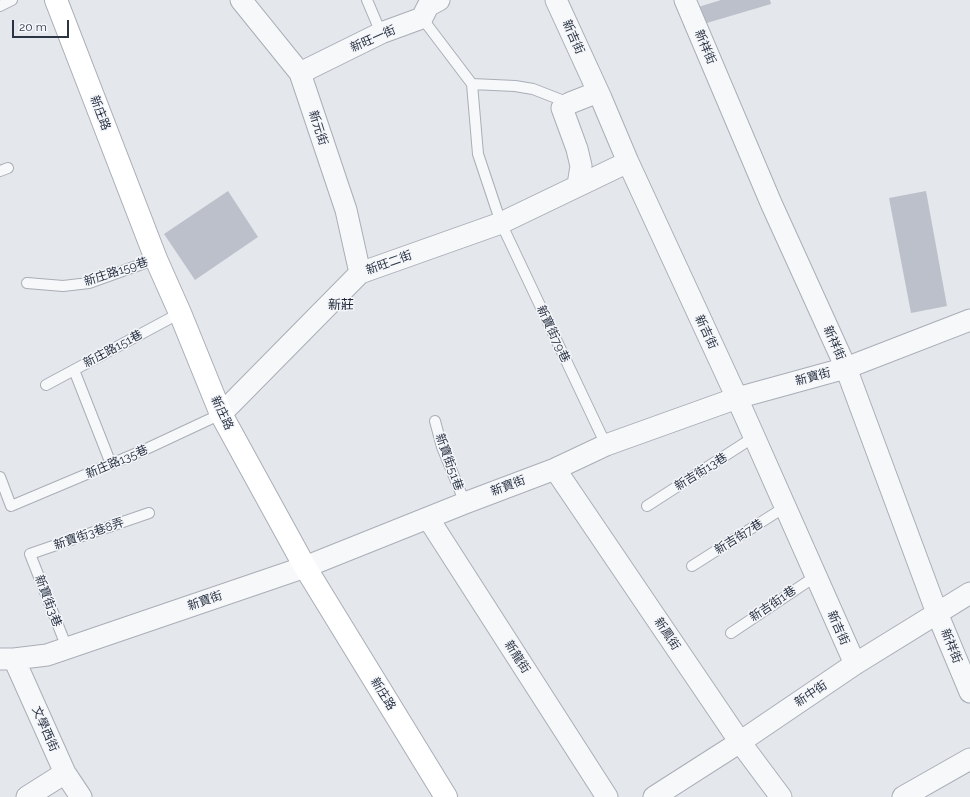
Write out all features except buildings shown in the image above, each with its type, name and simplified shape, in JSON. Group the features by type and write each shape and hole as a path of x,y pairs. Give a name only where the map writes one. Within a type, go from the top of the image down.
{"street":[{"name":"新庄路","path":"56,0 156,259 180,313 221,414 305,567 446,797"},
{"name":"新元街","path":"241,0 300,73 346,210 360,273"},
{"path":"422,18 428,6 439,0"},
{"name":"新吉街","path":"556,0 628,162 737,398 855,664"},
{"name":"新祥街","path":"685,0 771,203 846,368 937,613 970,692"},
{"name":"新旺一街","path":"300,73 381,33 422,18"},
{"path":"578,185 581,166 577,149 562,108 570,103 598,92"},
{"name":"新旺二街","path":"221,414 360,273 501,223 628,162"},
{"name":"新寶街","path":"7,659 47,655 305,567 554,469 606,445 737,398 846,368 970,320"},
{"name":"新鳳街","path":"554,469 740,742 781,797"},
{"name":"新龍街","path":"428,518 607,797"},
{"name":"新中街","path":"654,797 740,742 855,664 970,593"},
{"name":"文學西街","path":"7,659 65,773 81,797"},
{"path":"903,797 970,758"},
{"path":"27,797 65,773"}],"lane":[{"path":"0,6 12,0"},
{"path":"366,0 381,33"},
{"path":"422,18 472,84 515,86 533,89 570,103"},
{"name":"新寶街79巷","path":"472,84 478,154 501,223 606,445"},
{"name":"新庄路159巷","path":"27,283 62,286 89,283 156,259"},
{"name":"新庄路151巷","path":"46,385 180,313"},
{"path":"74,370 111,464"},
{"name":"新庄路135巷","path":"0,477 11,506 144,450 221,414"},
{"name":"新寶街51巷","path":"435,421 442,446 465,503"},
{"name":"新吉街13巷","path":"647,506 754,437"},
{"name":"新吉街7巷","path":"692,566 785,507"},
{"name":"新寶街3巷8弄","path":"30,554 149,513"},
{"name":"新寶街3巷","path":"30,554 66,648"},
{"name":"新吉街1巷","path":"731,633 816,576"}],"district":[{"name":"新莊","path":"341,305"}]}
